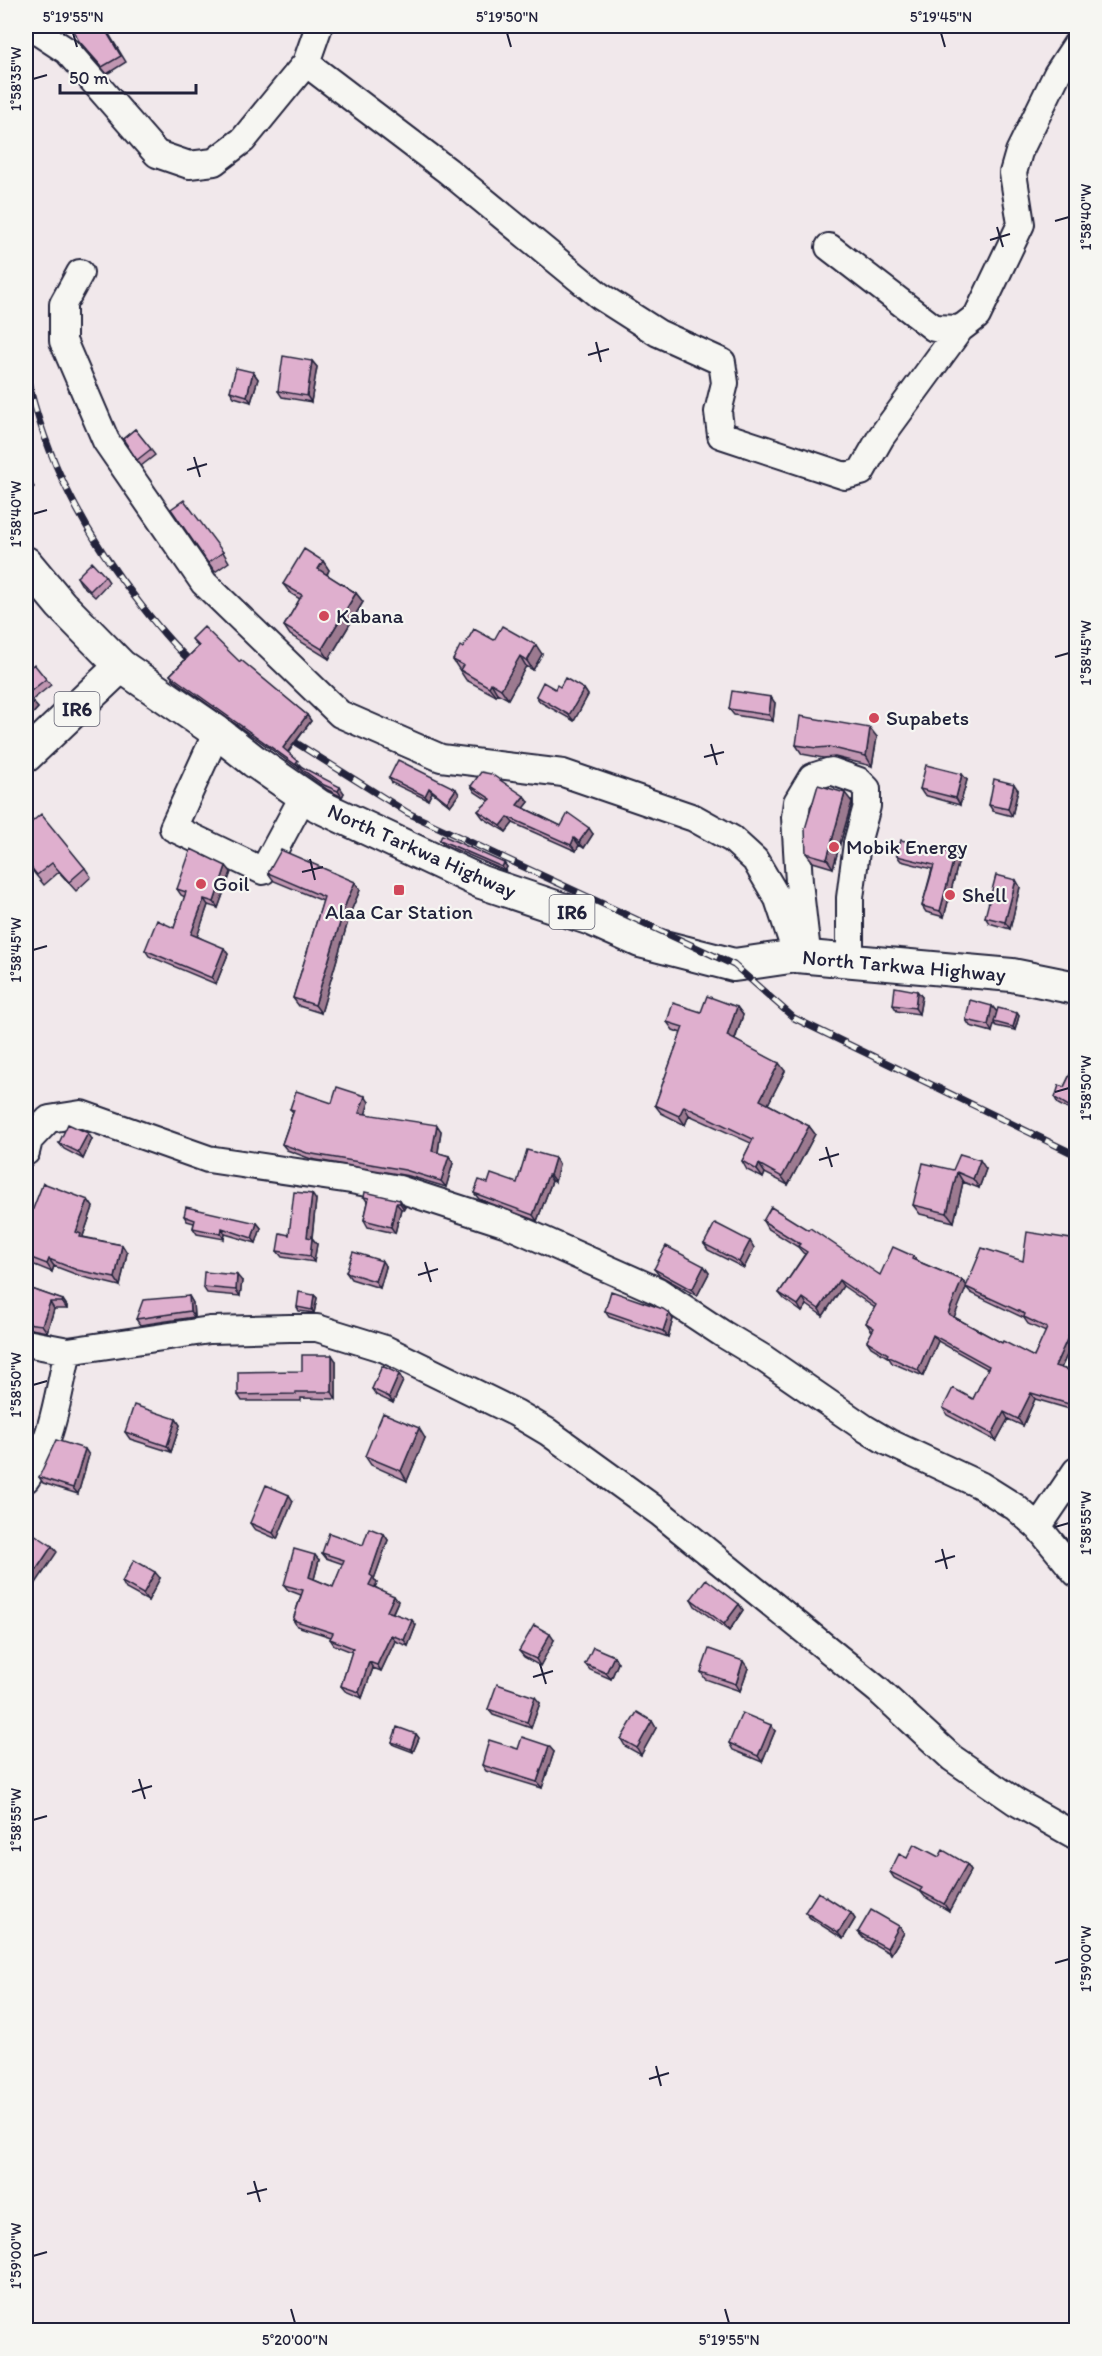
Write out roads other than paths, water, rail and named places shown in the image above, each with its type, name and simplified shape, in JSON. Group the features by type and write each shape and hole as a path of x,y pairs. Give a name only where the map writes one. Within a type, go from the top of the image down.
{"main road":[{"name":"North Tarkwa Highway","path":"26,563 61,605 121,666 319,806 482,882 591,919 640,941 734,965 802,956 1012,975 1077,988"},
{"name":"IR6","path":"26,756 121,666"}],"street":[{"path":"29,26 68,51 157,154 189,165 214,162 243,140 306,63 318,26"},
{"path":"306,63 448,171 600,296 658,333 722,362 724,383 718,412 721,435 845,476 861,472 881,437 960,329 977,316 1021,224 1013,172 1019,152 1057,74 1077,45"},
{"path":"829,247 934,327 960,329"},
{"path":"80,273 63,304 63,341 106,441 204,583 340,714 441,758 563,773 694,818 732,839 754,860 778,899 802,956"},
{"path":"217,732 173,828 263,871 304,795"},
{"path":"802,956 795,817 797,802 812,777 831,771 859,782 867,789 867,806 858,843 850,898 850,961"},
{"path":"26,1152 29,1140 49,1119 81,1114 208,1159 399,1189 507,1224 658,1291 764,1358 888,1442 980,1485 1015,1507 1038,1527 1077,1574"},
{"path":"26,1343 68,1351 210,1330 317,1328 385,1349 516,1413 548,1432 660,1513 878,1690 952,1758 1016,1802 1077,1836"},
{"path":"26,1479 47,1438 68,1351"},
{"path":"1038,1527 1077,1472"}],"railway":[{"path":"26,372 44,436 56,466 85,523 102,551 147,613 175,646 199,669"},
{"path":"282,734 408,813 734,965 794,1018 1076,1155"}],"place":[{"name":"Kabana","path":"324,616"},
{"name":"Supabets","path":"874,718"},
{"name":"Mobik Energy","path":"834,847"},
{"name":"Goil","path":"201,884"},
{"name":"Alaa Car Station","path":"399,890"},
{"name":"Shell","path":"950,895"}]}
